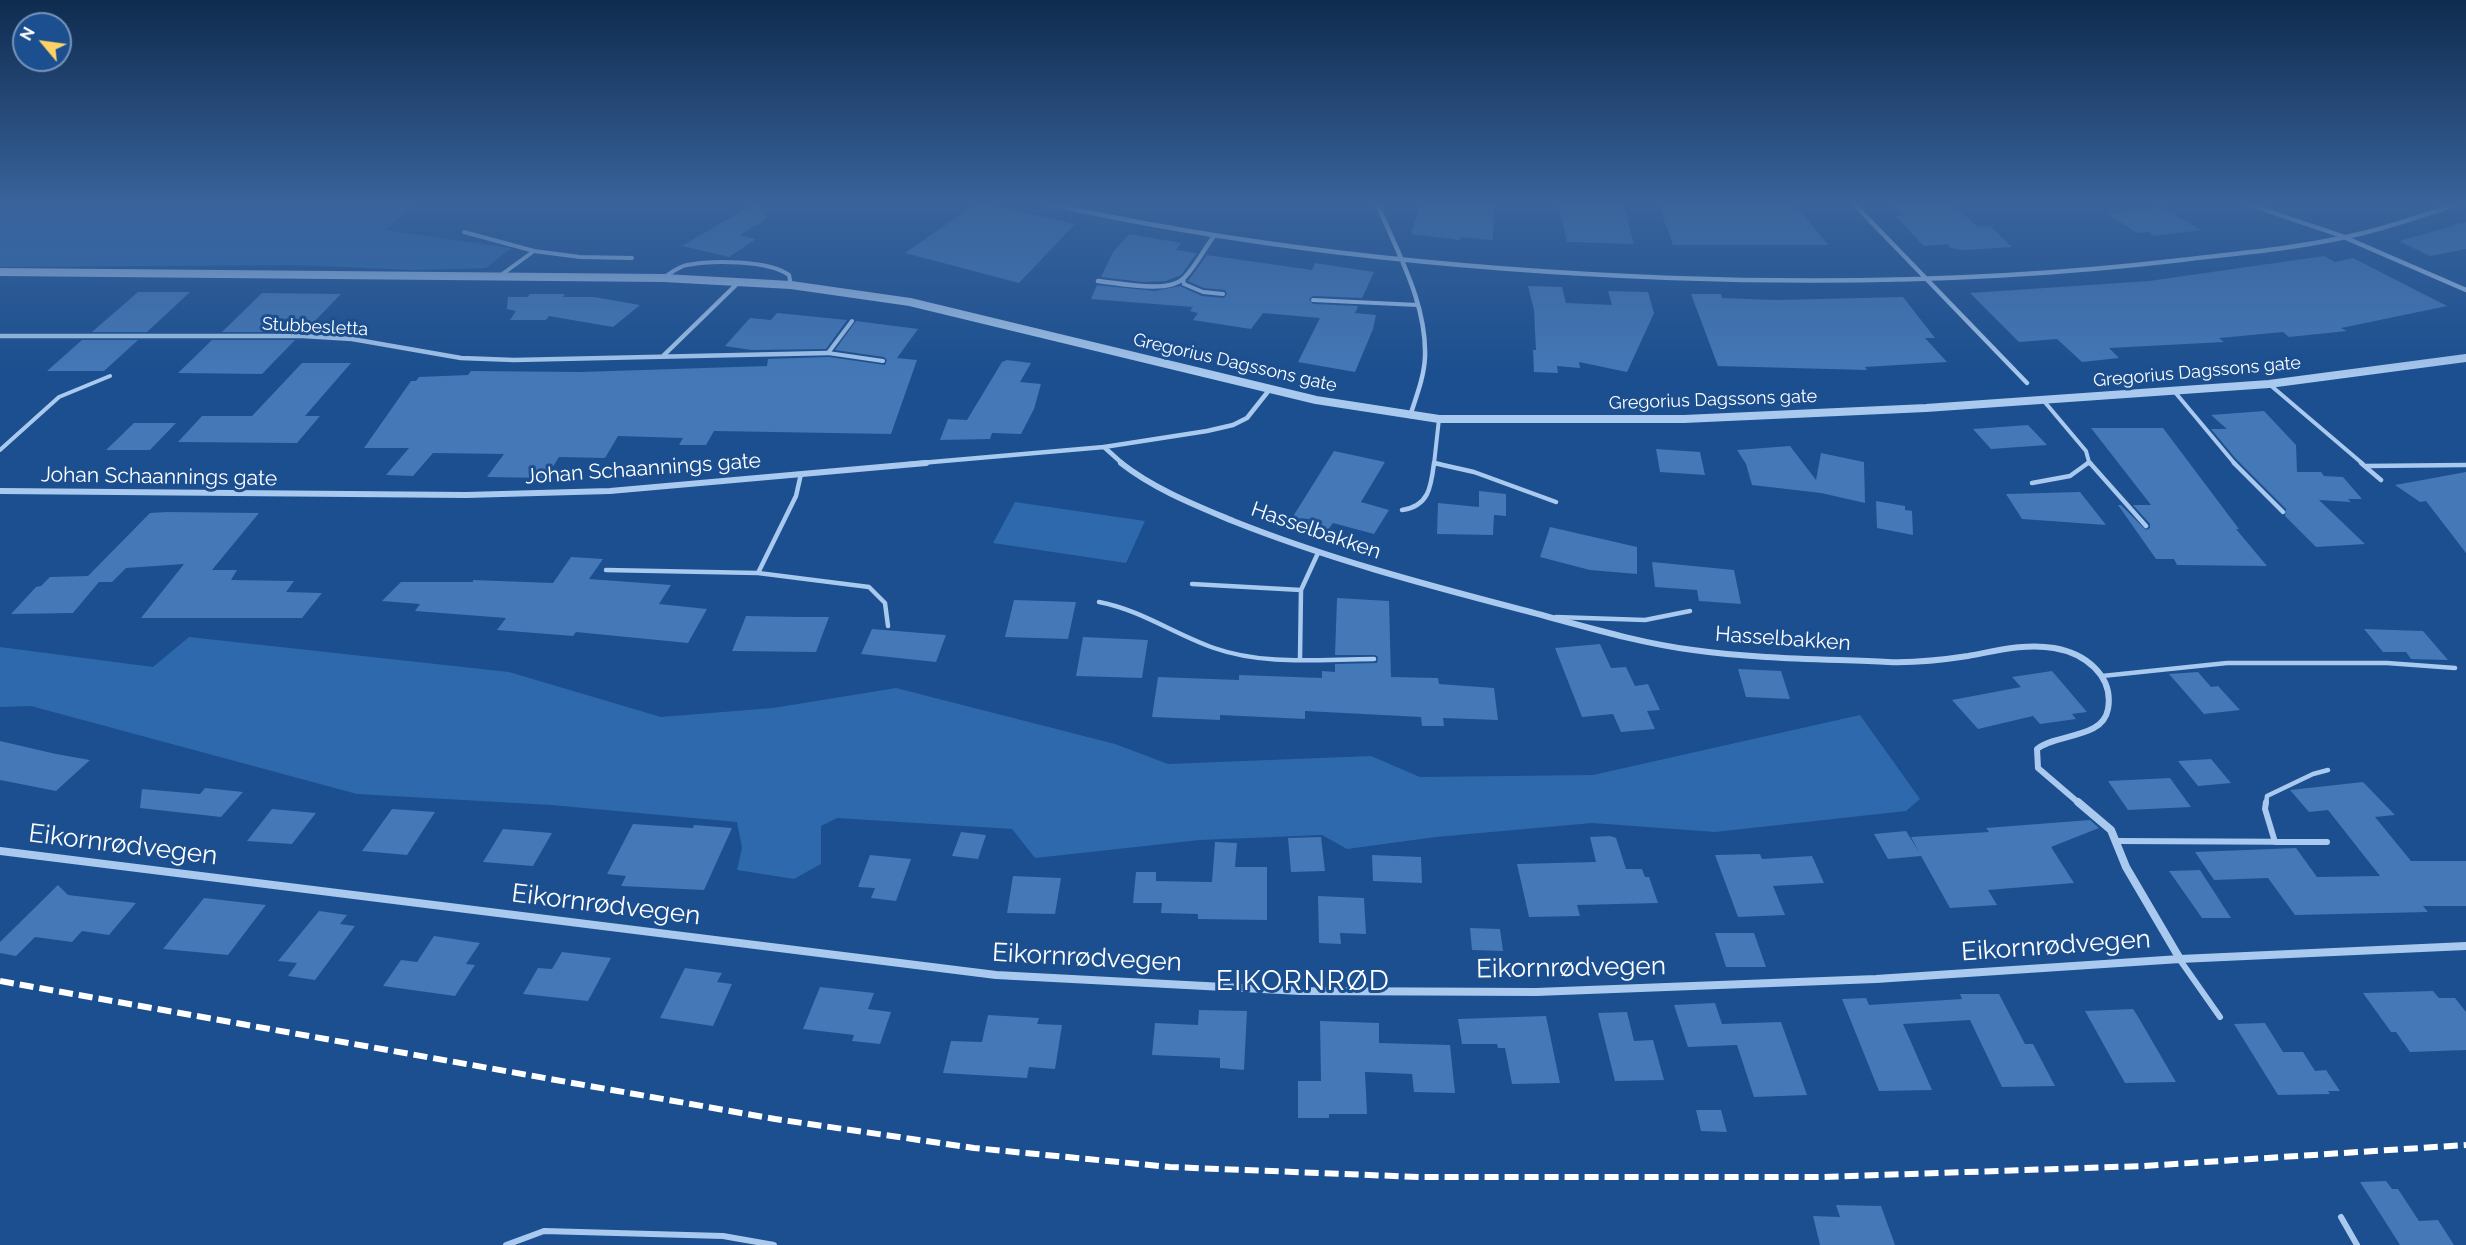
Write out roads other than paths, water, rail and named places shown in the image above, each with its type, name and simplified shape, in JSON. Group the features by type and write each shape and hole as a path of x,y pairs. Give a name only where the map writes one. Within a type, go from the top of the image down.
{"street":[{"path":"1098,281 1171,285 1183,279 1196,261"},
{"path":"1394,261 1644,279 1744,281 1926,279 2182,261"},
{"path":"1909,261 2027,383"},
{"path":"2400,261 2466,290"},
{"path":"1401,262 1423,324 1425,358 1421,384 1410,416"},
{"name":"Gregorius Dagssons gate","path":"0,272 501,275 664,278 791,285 910,302 1270,389 1361,409 1439,419 1684,419 2043,400 2269,384 2466,358"},
{"path":"664,356 740,281"},
{"name":"Stubbesletta","path":"0,336 312,337 352,339 461,358 514,360 828,353"},
{"name":"Johan Schaannings gate","path":"0,491 520,494 610,491 1104,447 1233,425 1255,410 1270,389"},
{"name":"Hasselbakken","path":"1104,447 1119,462 1164,491 1250,528 1318,553 1549,617 1673,647 1775,656 1909,661 1952,658 2024,645 2051,647 2083,656 2102,676"},
{"path":"2102,676 2109,692 2110,708 2105,720 2088,733 2053,737 2043,741 2037,749 2036,759 2043,775 2101,820 2117,841 2126,867 2180,959"},
{"name":"Eikornrødvegen","path":"0,851 996,975 1300,991 1536,992 1876,979 2180,959 2466,946"}],"lane":[{"path":"501,275 520,261"},
{"path":"664,278 685,265 734,262 782,270 789,275 791,285"},
{"path":"1183,279 1184,284 1191,288 1223,294"},
{"path":"1313,300 1418,305"},
{"path":"852,321 828,353 883,361"},
{"path":"0,450 59,397 110,376"},
{"path":"2269,384 2381,480"},
{"path":"2174,391 2244,475 2283,512"},
{"path":"2043,400 2086,451 2089,462 2146,526"},
{"path":"1402,510 1420,506 1427,499 1439,419"},
{"path":"2032,483 2066,478 2080,471 2089,462"},
{"path":"1434,463 1474,472 1556,501"},
{"path":"2365,466 2466,465"},
{"path":"758,573 796,496 801,474"},
{"path":"1300,658 1301,590 1318,553"},
{"path":"606,570 758,573 869,586 882,594 889,610 888,626"},
{"path":"1192,584 1301,590"},
{"path":"1099,602 1133,608 1231,653 1259,657 1374,659"},
{"path":"1549,617 1645,620 1690,611"},
{"path":"2102,676 2227,663 2306,665 2387,663 2455,668"},
{"path":"2275,842 2265,809 2267,796 2313,774 2328,770"},
{"path":"2117,841 2327,842"},
{"path":"2180,959 2220,1017"},
{"path":"2341,1217 2357,1245"},
{"path":"506,1245 544,1231 598,1231 723,1236 774,1245"}],"railway":[{"path":"0,981 775,1119 974,1148 1170,1167 1419,1177 1821,1177 2144,1166 2466,1145"}],"district":[{"name":"EIKORNRØD","path":"1303,982"}]}
